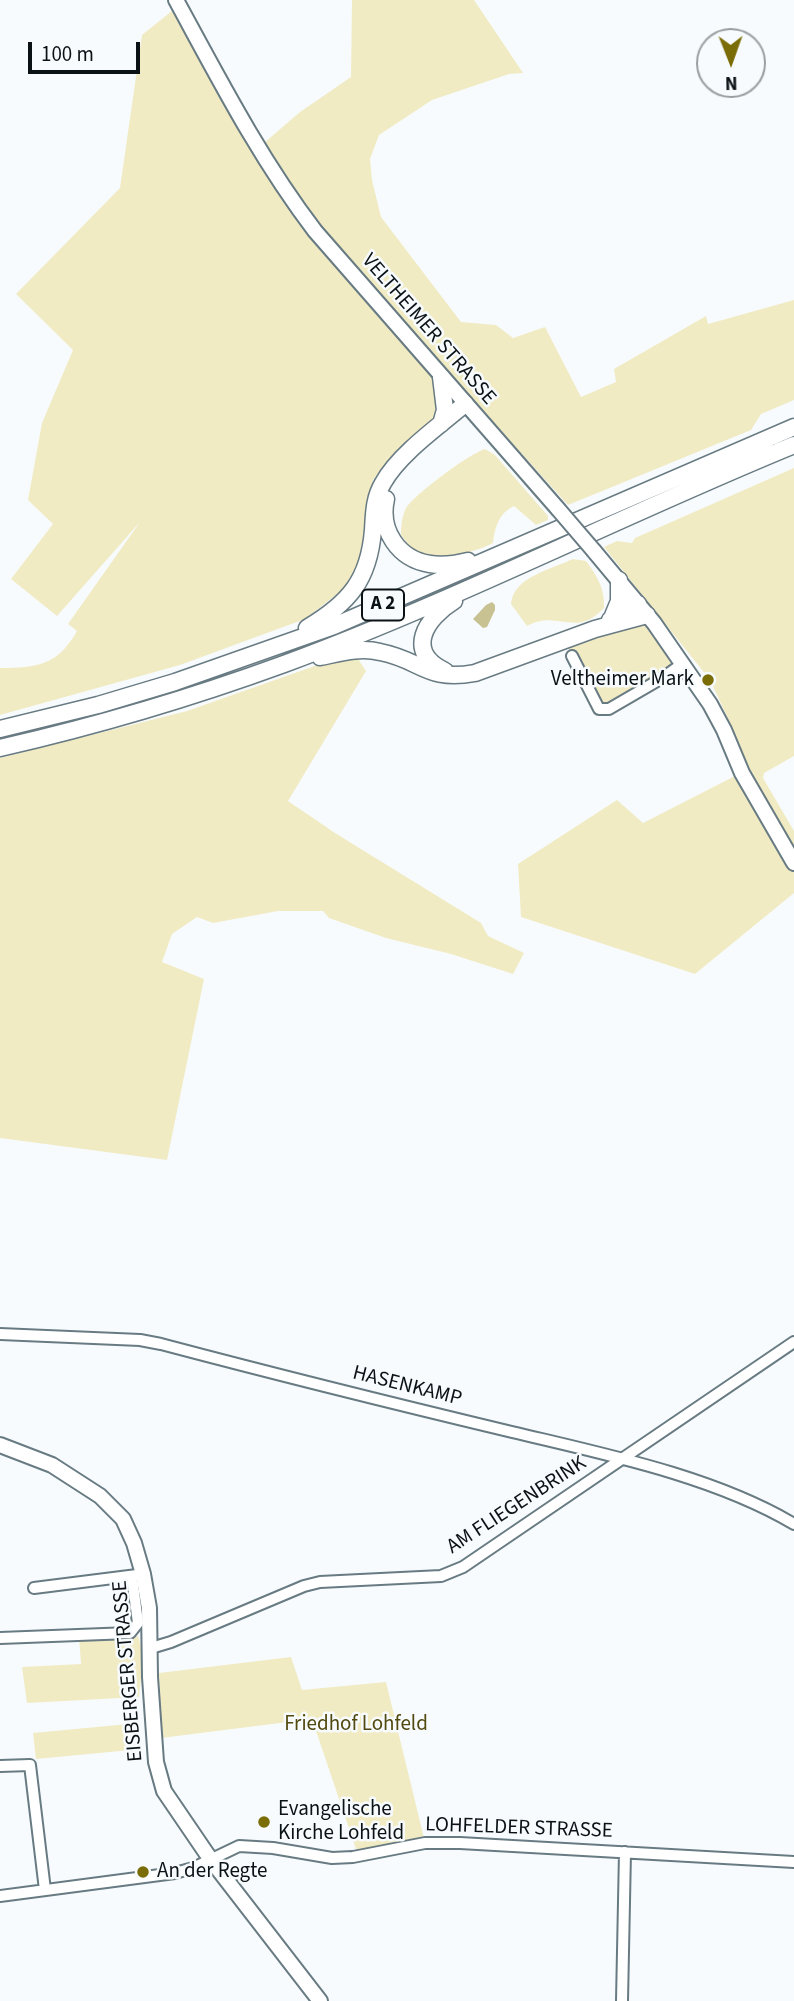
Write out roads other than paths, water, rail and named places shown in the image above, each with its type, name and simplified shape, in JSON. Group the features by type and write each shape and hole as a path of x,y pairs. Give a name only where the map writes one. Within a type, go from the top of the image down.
{"highway":[{"path":"441,377 446,410 441,425"},
{"path":"270,650 324,618 351,595 367,566 376,498 382,484 402,459 441,425 468,408"},
{"path":"468,408 407,465 389,492 383,513 385,524 394,543 415,561 432,565 455,564 495,556"},
{"name":"A 2","path":"0,729 150,690 334,626 794,427"},
{"name":"A 2","path":"0,748 114,719 287,663 794,445"},
{"path":"475,673 447,672 436,667 426,654 422,639 429,620 439,610 497,574"},
{"path":"612,618 619,601 619,580"},
{"path":"287,663 368,650 393,655 435,674 448,676 475,673 642,609"},
{"path":"594,629 612,618 642,609"}],"main road":[{"name":"VELTHEIMER STRASSE","path":"176,0 264,160 289,198 619,580 682,664 710,705 742,773 794,863"},
{"name":"EISBERGER STRASSE","path":"0,1445 52,1465 100,1496 123,1519 134,1544 137,1575 149,1608 150,1677 156,1762 164,1791 211,1860 320,2001"}],"street":[{"path":"572,656 599,709 603,710 664,677 682,664"},
{"name":"HASENKAMP","path":"0,1334 140,1340 624,1459 761,1506 794,1524"},
{"name":"AM FLIEGENBRINK","path":"151,1648 303,1586 320,1582 441,1576 463,1567 794,1342"},
{"path":"0,1638 130,1633 138,1623 137,1575 34,1588"},
{"path":"0,1766 30,1765 45,1890"},
{"name":"LOHFELDER STRASSE","path":"0,1896 175,1873 239,1846 353,1857 425,1843 508,1845 794,1862"},
{"path":"622,2001 625,1852"}],"place":[{"name":"Veltheimer Mark","path":"708,680"},
{"name":"Evangelische Kirche Lohfeld","path":"264,1822"},
{"name":"An der Regte","path":"143,1872"}],"park label":[{"name":"Friedhof Lohfeld","path":"356,1725"}]}
